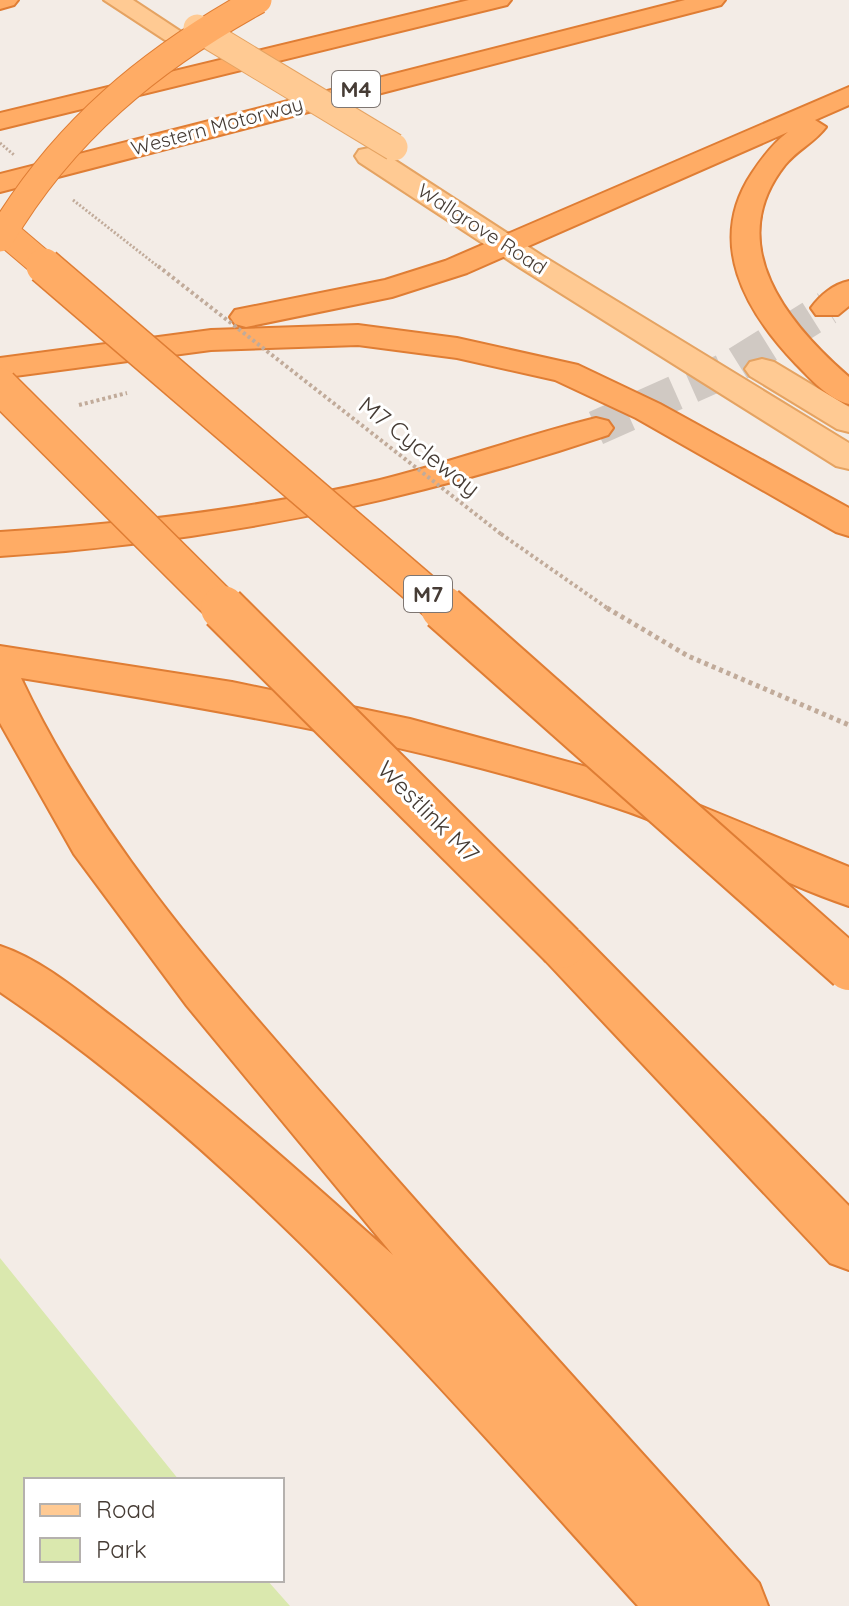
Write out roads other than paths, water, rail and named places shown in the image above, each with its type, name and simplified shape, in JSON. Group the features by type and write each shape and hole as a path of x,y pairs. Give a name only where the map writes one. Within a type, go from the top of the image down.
{"highway":[{"path":"0,2 6,0"},
{"path":"0,238 37,180 91,118 181,45 258,0"},
{"name":"M4","path":"0,121 499,0"},
{"name":"Western Motorway","path":"0,183 713,0"},
{"path":"32,363 82,348 392,288 521,239 849,95"},
{"path":"819,109 816,125 778,152 755,187 748,213 746,258 762,301 806,356 849,394"},
{"name":"M7","path":"0,228 540,691 849,968"},
{"path":"0,368 226,339 358,335 457,348 566,372 648,411 849,524"},
{"name":"Westlink M7","path":"0,386 562,946 849,1244"},
{"path":"0,544 207,524 290,511 459,471 596,428"},
{"path":"0,660 232,697 480,754 627,794 849,887"},
{"path":"0,677 53,785 105,862 203,990 367,1185 736,1606"},
{"path":"0,966 62,1007 192,1109 380,1281 681,1606"}],"main road":[{"name":"Wallgrove Road","path":"116,0 186,32 382,151 521,239 849,458"},
{"name":"Wallgrove Road","path":"151,0 186,32"},
{"name":"Wallgrove Road","path":"521,239 849,422"}],"tunnel":[{"path":"596,428 731,368 827,308"}]}
